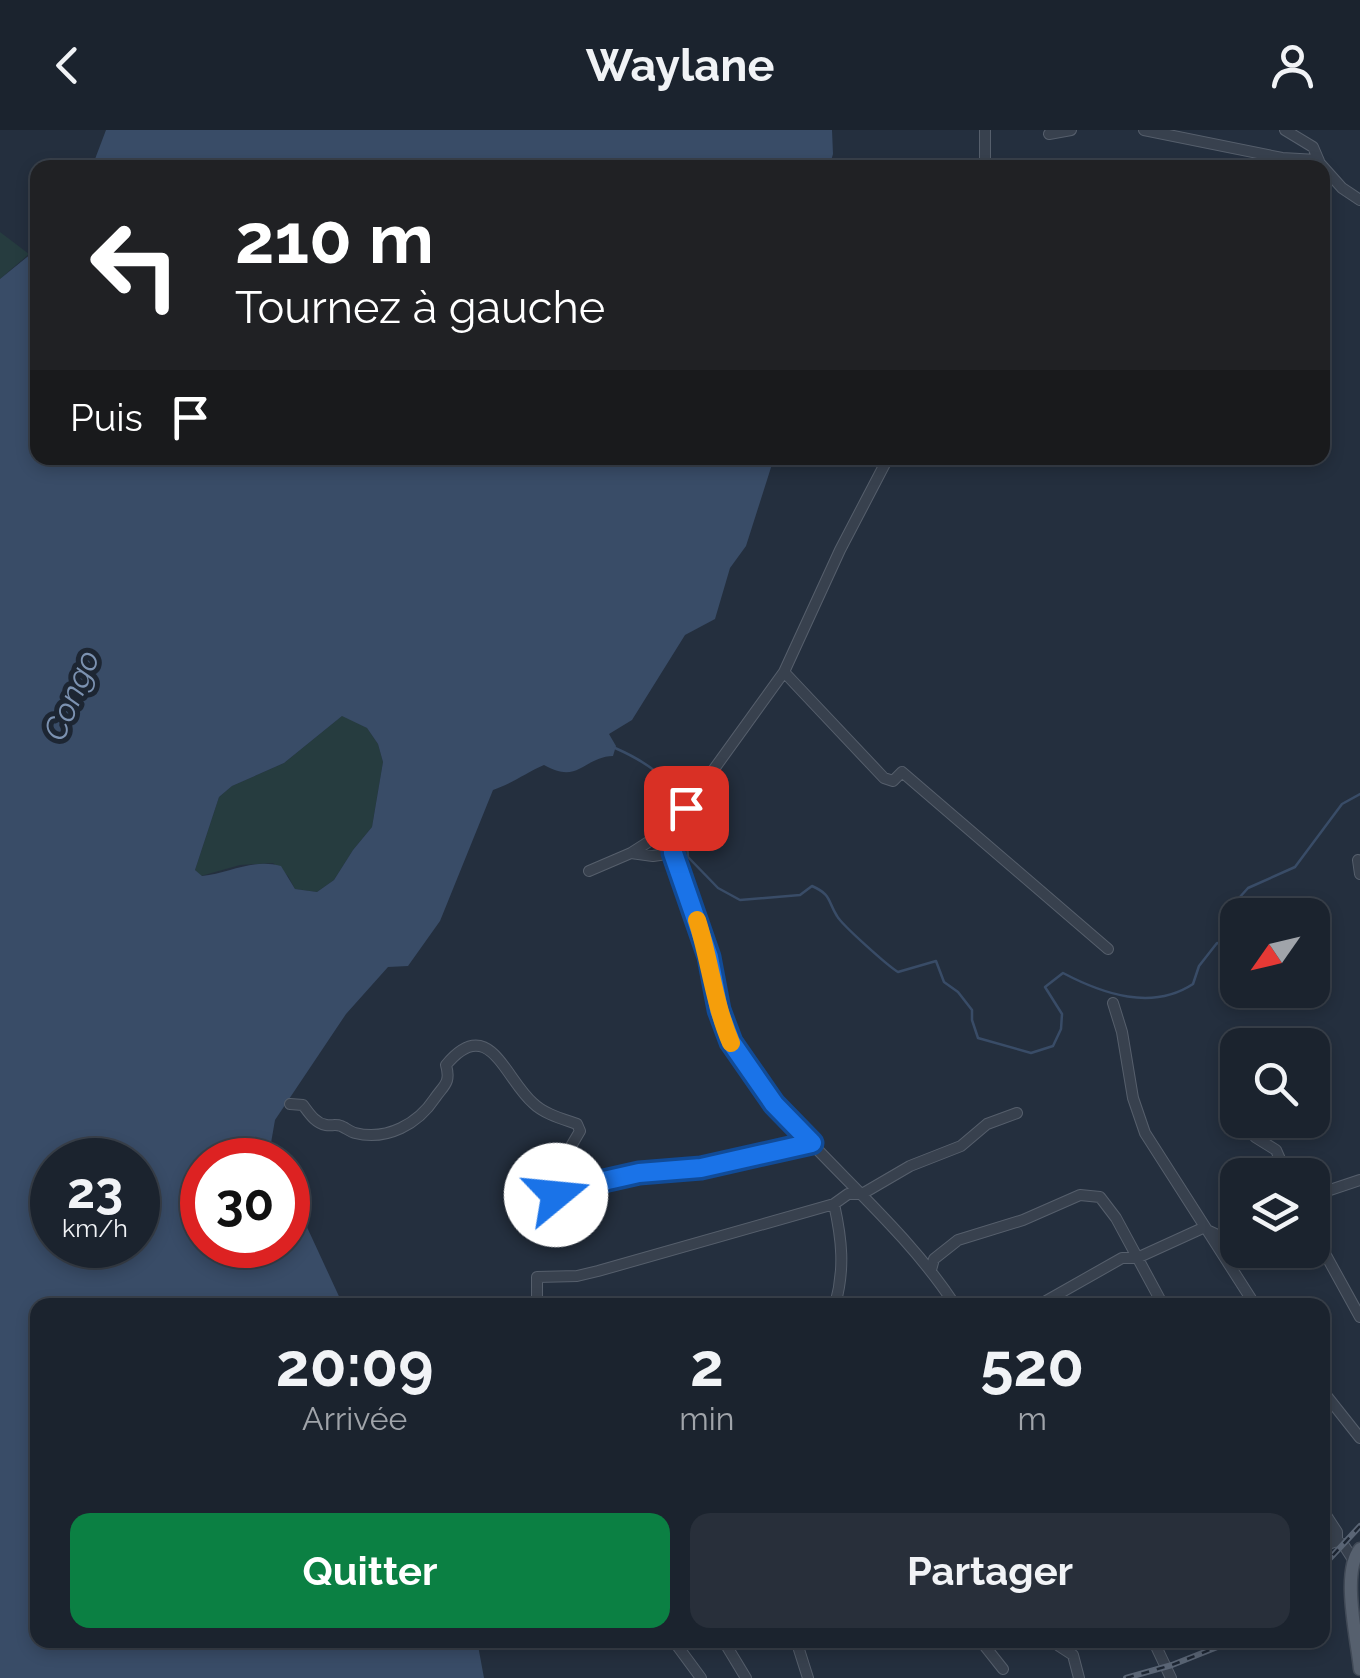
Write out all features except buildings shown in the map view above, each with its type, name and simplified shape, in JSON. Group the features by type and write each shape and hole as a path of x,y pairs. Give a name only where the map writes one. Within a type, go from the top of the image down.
{"main road":[{"path":"1356,1554 1350,1577 1360,1668"}],"street":[{"path":"985,130 985,160"},
{"path":"1049,134 1072,130"},
{"path":"1144,130 1282,158 1319,160 1313,148 1285,130"},
{"path":"1330,173 1360,200"},
{"path":"884,465 784,672 676,824 673,853 709,957 719,1010 731,1042 774,1104 844,1180 862,1194 930,1270 949,1298"},
{"path":"784,672 884,778 893,782 902,772 1108,949"},
{"path":"589,872 632,853 676,824"},
{"path":"632,853 673,853"},
{"path":"1358,860 1360,874"},
{"path":"1113,1003 1122,1032 1132,1098 1144,1133 1251,1298"},
{"path":"290,1104 304,1105 315,1120 354,1133 399,1130 427,1111 444,1089 449,1076 446,1065 453,1056 480,1046 492,1049 533,1104 577,1124 580,1130 557,1170 556,1195 639,1173 701,1168 812,1143"},
{"path":"537,1298 536,1276 577,1276 598,1271 834,1204 848,1194 862,1194 910,1166 961,1146 987,1124 1016,1113"},
{"path":"1255,1138 1276,1150 1280,1158"},
{"path":"1330,1190 1360,1180"},
{"path":"930,1270 934,1259 958,1240 1023,1220 1080,1195 1100,1196 1159,1298"},
{"path":"834,1204 843,1255 837,1298"},
{"path":"1205,1226 1220,1237"},
{"path":"1051,1298 1122,1258 1138,1258 1205,1226"},
{"path":"1330,1263 1360,1317"},
{"path":"1330,1400 1360,1438"},
{"path":"1330,1522 1337,1542"},
{"path":"1330,1544 1343,1544 1356,1554"},
{"path":"679,1648 701,1678"},
{"path":"728,1648 746,1678"},
{"path":"799,1648 808,1678"},
{"path":"986,1648 1004,1670"},
{"path":"1062,1648 1072,1655 1079,1678"},
{"path":"1157,1648 1171,1678"}],"green space":[{"path":"0,232 29,254 0,279"},
{"path":"343,715 367,728 378,744 383,762 372,827 334,880 317,892 295,889 288,876 273,863 240,865 201,876 195,870 219,797 232,786 284,763"}],"water":[{"path":"106,130 832,130 833,154 831,160 95,160"},
{"name":"Congo","path":"30,255 30,465 772,465 746,546 730,568 715,619 685,635 632,720 609,734 616,746 613,756 573,771 544,765 493,790 440,921 408,966 388,967 346,1014 275,1120 272,1138 180,1138 180,1268 310,1268 310,1234 340,1298 30,1298 30,1648 478,1648 484,1678 0,1678 0,279","holes":["342,716 367,728 378,744 383,762 372,827 334,880 317,892 295,889 281,866 271,864 202,876 195,870 219,797 232,786 284,763"]}],"waterway":[{"path":"615,748 654,770 685,804"},
{"path":"689,813 688,857 718,888 740,900 800,895 812,886 818,889 847,928 898,972 936,961 944,982 972,1010 978,1038 1031,1053 1053,1046 1061,1029 1062,1014 1045,987 1063,973 1111,993 1144,998 1161,997 1193,984 1199,966 1217,943 1227,946 1232,907 1239,898 1248,888 1295,867 1342,804 1360,794"}],"railway":[{"path":"1330,1558 1360,1526"},
{"path":"1126,1678 1215,1648"}],"slow traffic":[{"path":"697,920 731,1043"}],"route":[{"path":"556,1195 639,1173 701,1168 812,1143 774,1104 740,1057 725,1028 709,957 673,853 672,836 686,808"}]}
